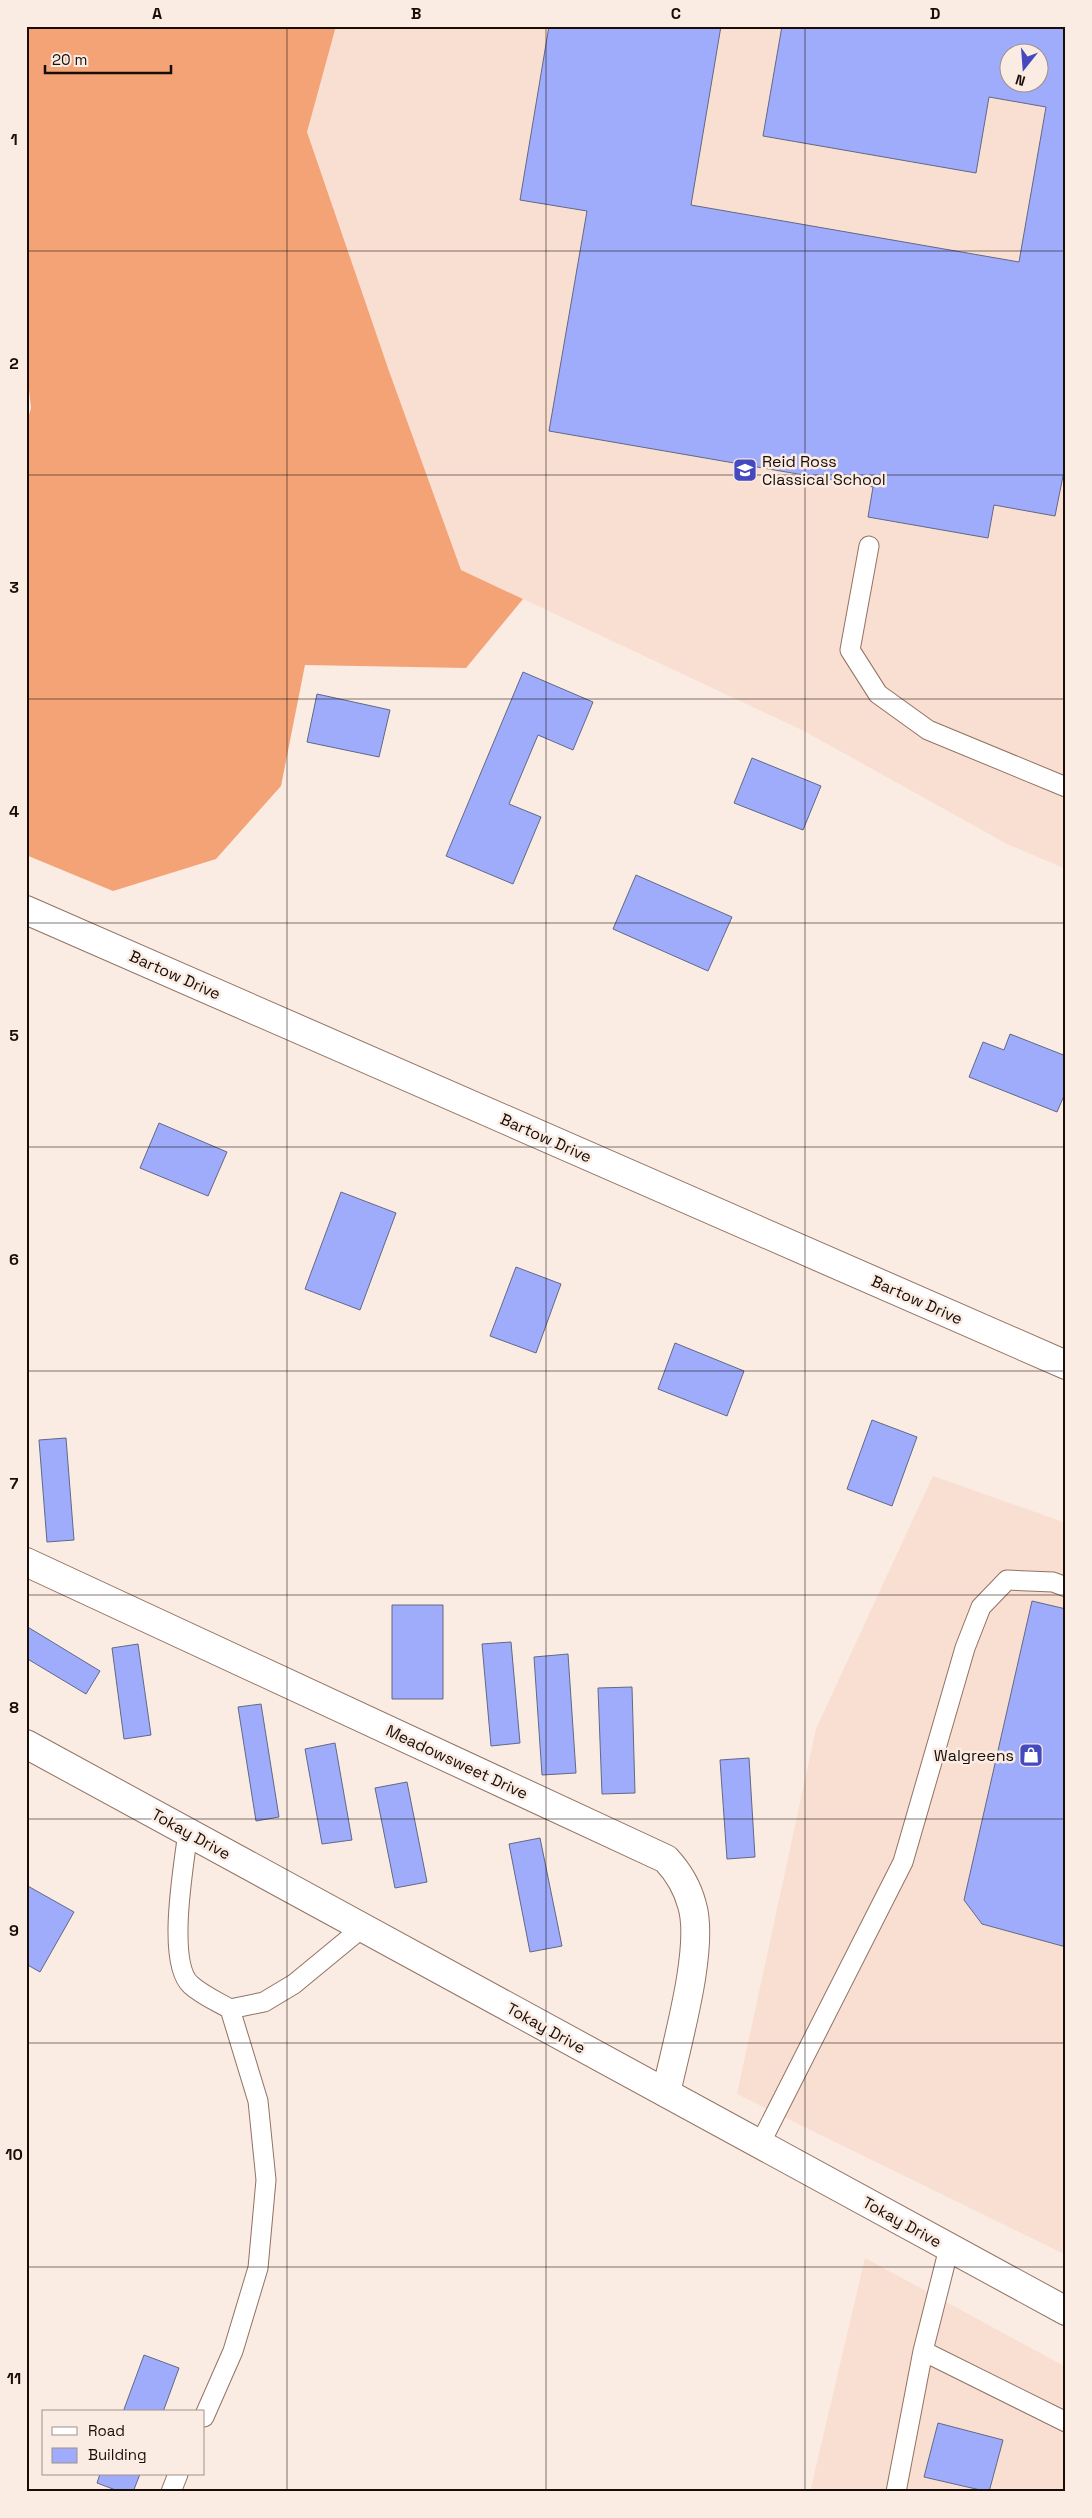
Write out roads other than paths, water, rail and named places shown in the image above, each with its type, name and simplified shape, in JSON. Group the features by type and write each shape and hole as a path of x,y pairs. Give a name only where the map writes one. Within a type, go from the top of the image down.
{"street":[{"name":"Bartow Drive","path":"26,910 1066,1365"},
{"name":"Meadowsweet Drive","path":"26,1562 666,1859 682,1877 693,1907 695,1954 666,2093"},
{"name":"Tokay Drive","path":"26,1744 1066,2311"}],"lane":[{"path":"869,546 850,650 878,694 928,730 1066,787"},
{"path":"760,2144 903,1862 965,1648 981,1607 1007,1580 1053,1582 1066,1587"},
{"path":"188,1832 177,1923 180,1961 190,1985 230,2009 258,2101 266,2180 258,2268 234,2351 205,2415"},
{"path":"230,2009 264,2002 294,1984 362,1928"},
{"path":"896,2492 923,2351 949,2248"},
{"path":"923,2351 1066,2422"},
{"path":"171,2492 177,2476"}],"place":[{"name":"Reid Ross Classical School","path":"745,470"},
{"name":"Walgreens","path":"1031,1755"}]}
